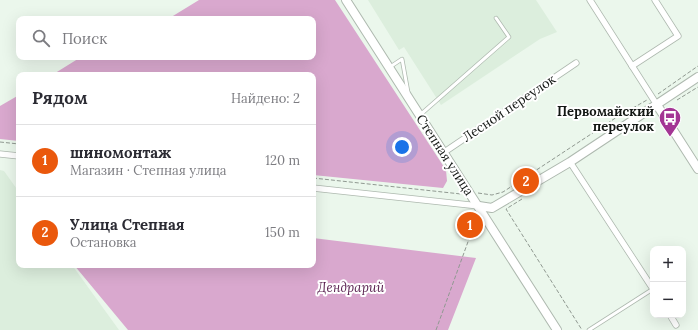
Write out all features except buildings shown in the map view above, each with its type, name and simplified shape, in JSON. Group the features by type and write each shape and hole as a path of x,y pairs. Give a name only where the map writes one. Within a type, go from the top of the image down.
{"main road":[{"name":"Степная улица","path":"346,0 557,330"},
{"path":"479,206 492,208 570,162 655,99 698,77"},
{"path":"655,99 698,168"}],"street":[{"path":"590,0 655,99"},
{"path":"632,66 678,36 655,0"},
{"name":"Лесной переулок","path":"443,153 576,63"},
{"path":"0,154 16,156"},
{"path":"570,162 650,284"},
{"path":"316,188 479,206"},
{"path":"672,318 676,325"}],"lane":[{"path":"419,115 509,37 496,18"},
{"path":"389,68 402,59 409,100"},
{"path":"589,330 650,291"}],"path":[{"path":"316,178 460,194 475,192 486,196 503,192 617,117 655,99 698,66"},
{"path":"0,142 16,144"},
{"path":"524,198 506,209 582,330"},
{"path":"436,330 469,239 491,225"}],"shaded area":[{"path":"368,0 536,0 557,32 540,39 441,105 404,47 399,50"},
{"path":"0,170 4,171 16,188 16,268 74,268 119,330 0,330"}],"green space":[{"path":"199,0 335,0 446,170 447,181 443,188 316,175 316,72 57,72 76,60 316,60 316,16 173,16"},
{"path":"16,97 16,141 0,139 0,106"},
{"name":"Дендрарий","path":"316,238 476,258 448,330 128,330 76,268 316,268"}],"place":[{"name":"Первомайский переулок","path":"670,138"},
{"name":"Улица Степная","path":"526,181"},
{"name":"шиномонтаж","path":"470,225"}]}
